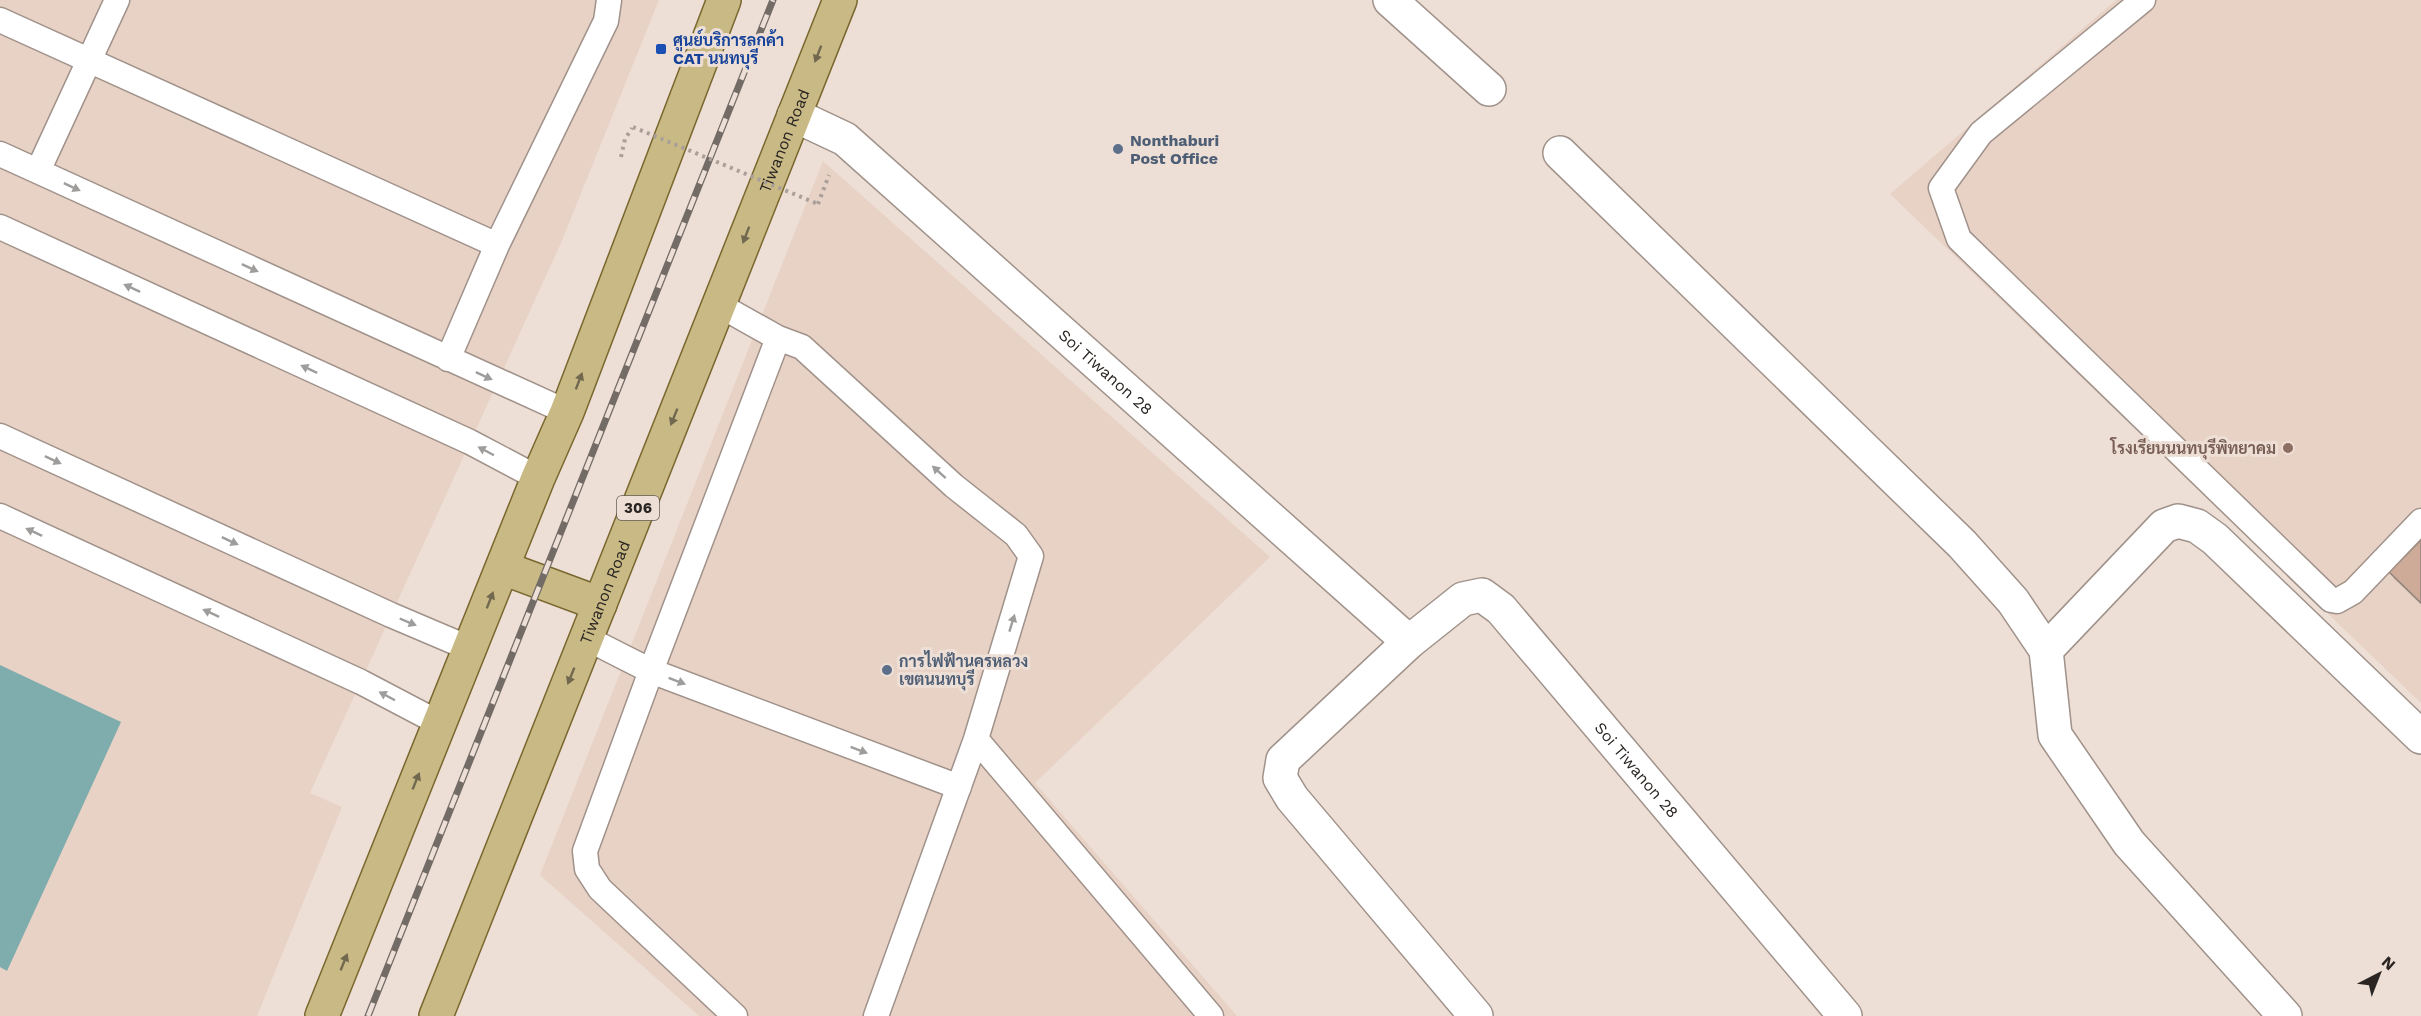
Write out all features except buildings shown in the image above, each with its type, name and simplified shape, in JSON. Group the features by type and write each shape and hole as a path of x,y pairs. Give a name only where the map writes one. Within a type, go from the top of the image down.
{"main road":[{"path":"322,1016 538,478 567,412 724,0"},
{"name":"Tiwanon Road","path":"444,1012 586,638 840,0"},
{"path":"503,568 600,604"}],"street":[{"path":"1390,0 1489,89"},
{"name":"Soi Tiwanon 28","path":"794,115 845,139 1409,642"},
{"path":"1560,153 1962,544 2013,601 2046,650 2055,735 2129,843 2285,1016"},
{"path":"2046,650 2145,543 2164,526 2178,521 2197,526 2215,539 2421,737"},
{"name":"Soi Tiwanon 28","path":"1476,1016 1292,798 1280,778 1283,760 1409,642 1463,598 1482,595 1501,609 1845,1016"}],"lane":[{"path":"38,171 117,0"},
{"path":"448,359 497,245 606,21 609,0"},
{"path":"2143,0 1981,132 1941,188 1959,239 2331,600 2337,601 2353,592 2421,521"},
{"path":"0,21 497,245"},
{"path":"0,154 567,412"},
{"path":"0,227 470,442 538,478"},
{"path":"718,305 778,338 801,347 954,486 1016,535 1031,556 976,739 876,1016"},
{"path":"735,1016 600,889 587,869 585,851 778,338"},
{"path":"0,436 391,615 471,649"},
{"path":"0,516 360,681 439,723"},
{"path":"586,638 651,672 959,787"},
{"path":"976,739 1211,1016"}],"path":[{"path":"633,127 818,204"}],"shaded area":[{"path":"0,0 659,0 561,243 310,793 342,807 257,1016 0,1016"},
{"name":"โรงเรียนนนทบุรีพิทยาคม","path":"2116,0 2421,0 2421,703 1890,194"},
{"name":"การไฟฟ้านครหลวง เขตนนทบุรี","path":"823,161 1270,557 1035,783 1237,1016 699,1016 540,875"}],"water":[{"path":"0,665 121,722 7,971 0,967"}],"railway":[{"path":"368,1016 773,0"}],"place":[{"name":"ศูนย์บริการลูกค้า CAT นนทบุรี","path":"661,49"},
{"name":"Nonthaburi Post Office","path":"1118,149"},
{"name":"โรงเรียนนนทบุรีพิทยาคม","path":"2288,448"},
{"name":"การไฟฟ้านครหลวง เขตนนทบุรี","path":"887,670"}]}
